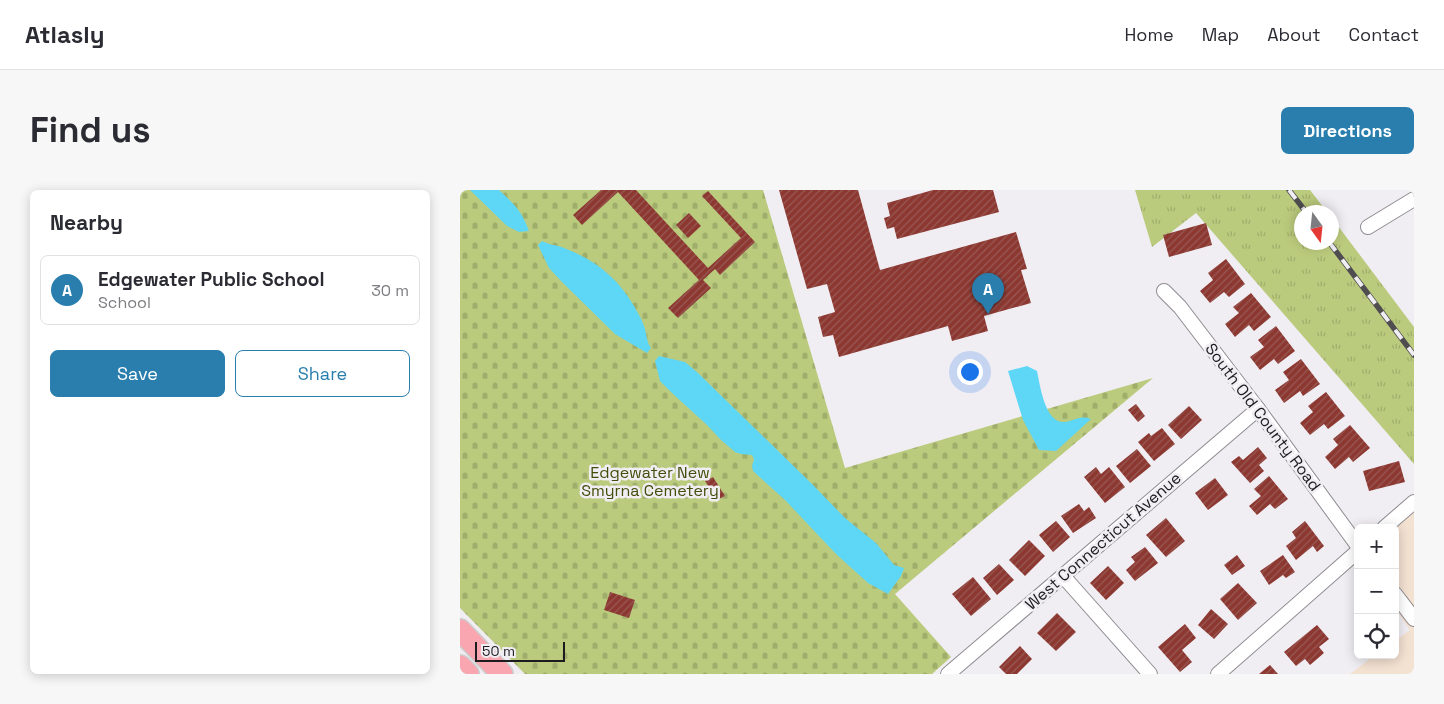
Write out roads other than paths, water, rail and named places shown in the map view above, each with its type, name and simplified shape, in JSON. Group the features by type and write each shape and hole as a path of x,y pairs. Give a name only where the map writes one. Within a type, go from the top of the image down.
{"main road":[{"path":"460,630 502,674"},
{"path":"460,648 485,674"},
{"path":"460,666 468,674"}],"street":[{"path":"1368,226 1414,199"},
{"name":"South Old County Road","path":"1164,291 1180,307 1258,409 1354,541"},
{"name":"West Connecticut Avenue","path":"948,674 1258,409"},
{"path":"1389,524 1414,502"},
{"path":"1218,674 1354,555"},
{"path":"1063,576 1150,674"},
{"path":"1399,599 1414,619"}],"water":[{"path":"470,190 499,190 517,208 529,231 519,232 507,226"},
{"path":"542,241 586,258 613,278 634,306 642,321 651,348 647,353 615,334 562,282 549,268 538,245"},
{"path":"659,356 685,362 698,373 845,518 876,543 894,565 904,568 901,576 888,594 868,583 836,554 785,500 753,471 754,459 752,455 735,452 660,381 655,361"},
{"path":"1027,366 1037,371 1042,394 1053,417 1058,421 1065,422 1081,418 1091,419 1056,451 1039,450 1023,420 1008,371"}],"railway":[{"path":"1289,190 1301,205"},
{"path":"1335,250 1414,355"}],"place":[{"name":"Edgewater Public School","path":"988,314"}],"park label":[{"name":"Edgewater New Smyrna Cemetery","path":"650,481"}]}
